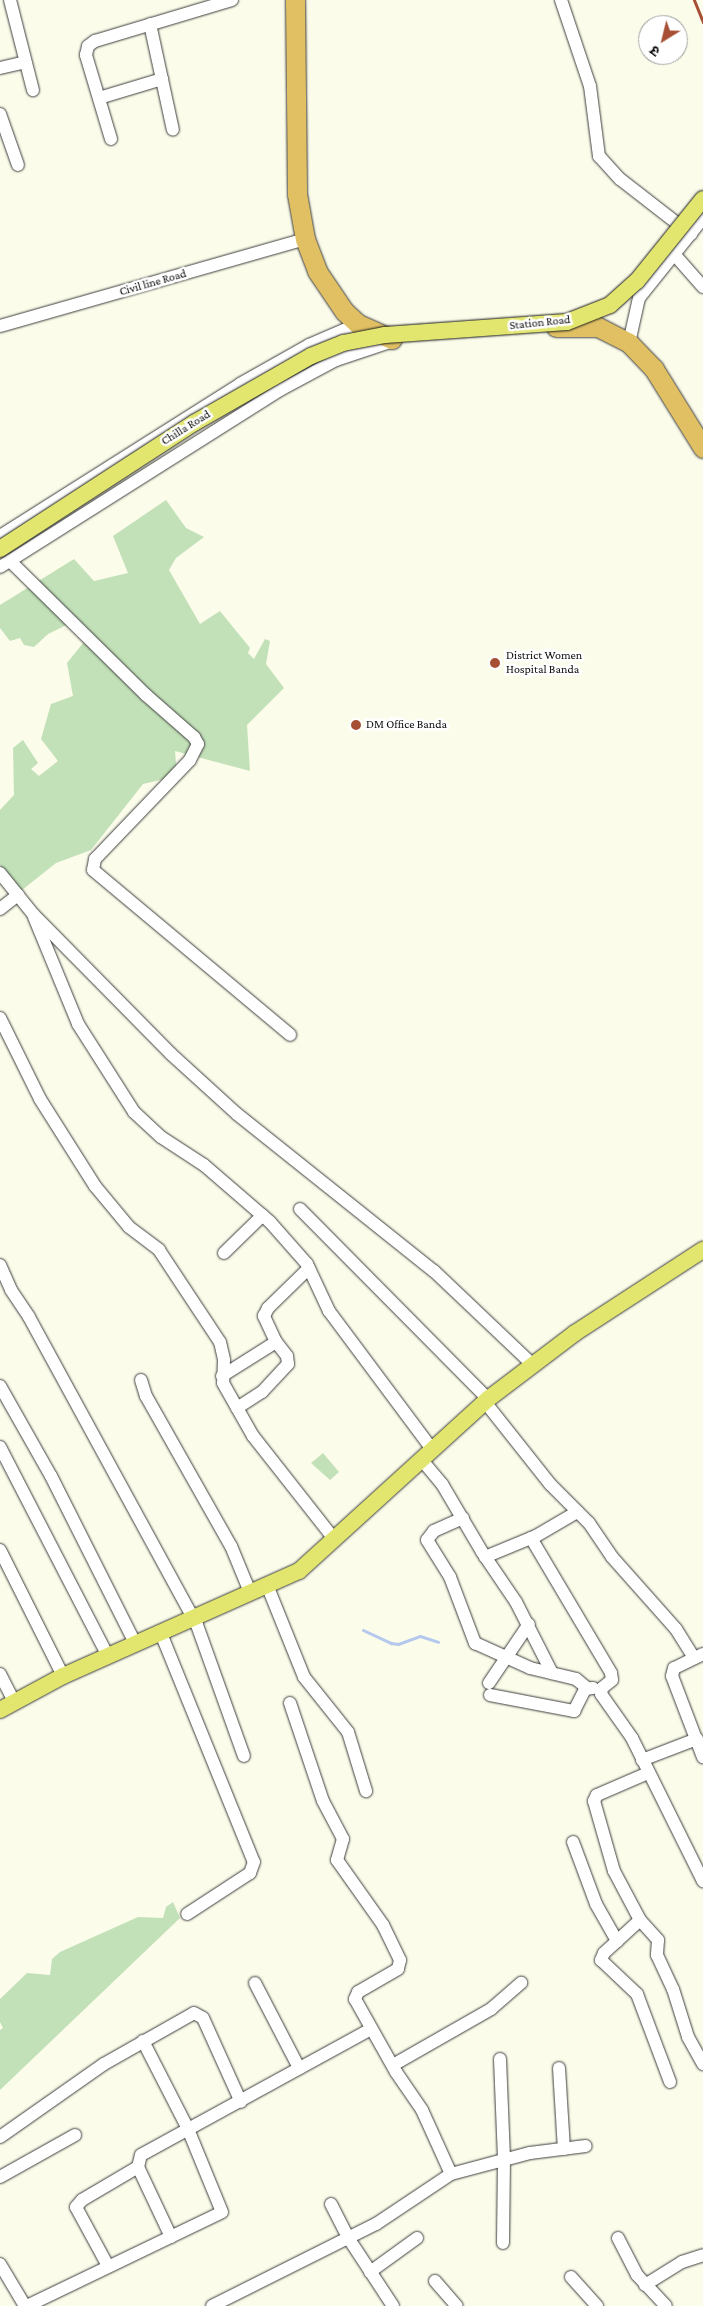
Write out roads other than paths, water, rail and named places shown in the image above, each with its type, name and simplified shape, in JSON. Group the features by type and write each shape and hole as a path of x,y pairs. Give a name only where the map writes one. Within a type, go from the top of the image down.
{"highway":[{"path":"296,0 297,194 305,239 329,292 358,324 382,337 391,338 580,326 598,327 629,343 654,369 703,448"}],"main road":[{"name":"Station Road","path":"391,338 537,325 586,315 610,305 637,281 703,198"},
{"name":"Chilla Road","path":"3,559 194,423 276,374 343,343 391,338"},
{"path":"7,1706 63,1676 135,1642 267,1585 306,1566 487,1400 532,1364 575,1333 703,1250"}],"street":[{"path":"10,0 33,90"},
{"path":"111,139 86,55 88,46 150,24 232,0"},
{"path":"561,0 588,78 599,156 620,179 691,234"},
{"path":"150,24 173,130"},
{"path":"0,68 25,62"},
{"path":"99,98 162,79"},
{"path":"0,114 18,165"},
{"path":"629,343 639,298 703,218"},
{"name":"Civil line Road","path":"0,326 305,239"},
{"path":"674,254 703,287"},
{"path":"0,536 240,384 309,345 358,324"},
{"path":"3,559 146,695 194,737 198,744 190,760 95,859 93,870 290,1035"},
{"path":"0,873 33,914 171,1054 230,1107 434,1271 532,1364"},
{"path":"0,909 18,895"},
{"path":"33,914 45,950 78,1024 134,1112 161,1137 204,1165 263,1215 309,1268 329,1310 427,1454 442,1484 485,1557 529,1624 552,1673"},
{"path":"0,1018 40,1099 95,1186 129,1227 159,1250 220,1342 224,1360 222,1376 237,1408 272,1462 334,1539"},
{"path":"300,1209 487,1400 550,1484 577,1512 698,1656 674,1668 672,1676 703,1757"},
{"path":"224,1253 263,1215"},
{"path":"0,1265 10,1290 28,1317 193,1617 244,1756"},
{"path":"237,1408 262,1392 288,1364 287,1356 276,1342 266,1321 266,1311 309,1268"},
{"path":"222,1376 276,1342"},
{"path":"141,1380 146,1396 231,1546 250,1592"},
{"path":"0,1386 51,1476 135,1642"},
{"path":"0,1447 108,1656"},
{"path":"485,1557 531,1538 577,1512"},
{"path":"463,1518 434,1531 426,1540 450,1577 475,1643 504,1658 576,1679 588,1688 600,1691 630,1734 703,1881"},
{"path":"531,1538 611,1673 612,1680 600,1691"},
{"path":"0,1550 63,1676"},
{"path":"267,1585 304,1677 348,1732 366,1791"},
{"path":"529,1624 504,1658 490,1689 574,1711 588,1688"},
{"path":"160,1631 254,1862 250,1873 187,1914"},
{"path":"0,1674 7,1706"},
{"path":"290,1703 323,1801 343,1839 337,1860 382,1925 400,1960 398,1969 356,1995 371,2029 422,2110 452,2174"},
{"path":"642,1760 697,1739"},
{"path":"648,1773 594,1798 614,1871 640,1920 660,1944 657,1955 673,1988 688,2037 703,2064"},
{"path":"573,1842 596,1904 617,1941"},
{"path":"640,1920 617,1941 601,1960 637,1994 670,2082"},
{"path":"255,1983 299,2068"},
{"path":"393,2066 492,2009 521,1983"},
{"path":"0,2137 48,2101 143,2041 189,2015 199,2014 241,2102"},
{"path":"170,2237 138,2167 141,2155 241,2102 371,2029"},
{"path":"0,2264 26,2306 222,2212 188,2129 143,2041"},
{"path":"500,2059 504,2159 503,2243"},
{"path":"558,2068 564,2149"},
{"path":"2,2172 75,2135"},
{"path":"220,2304 349,2239 452,2174 504,2159 586,2146"},
{"path":"108,2266 76,2207 82,2200 138,2167"},
{"path":"331,2204 349,2239 393,2306"},
{"path":"370,2272 417,2238"},
{"path":"618,2238 645,2285 666,2306"},
{"path":"645,2285 682,2262 703,2255"},
{"path":"571,2277 597,2306"},
{"path":"435,2281 457,2306"}],"waterway":[{"path":"363,1630 391,1643 398,1644 420,1636 438,1642"}],"railway":[{"path":"694,0 703,22"}],"place":[{"name":"District Women Hospital Banda","path":"495,663"},
{"name":"DM Office Banda","path":"356,725"}]}
